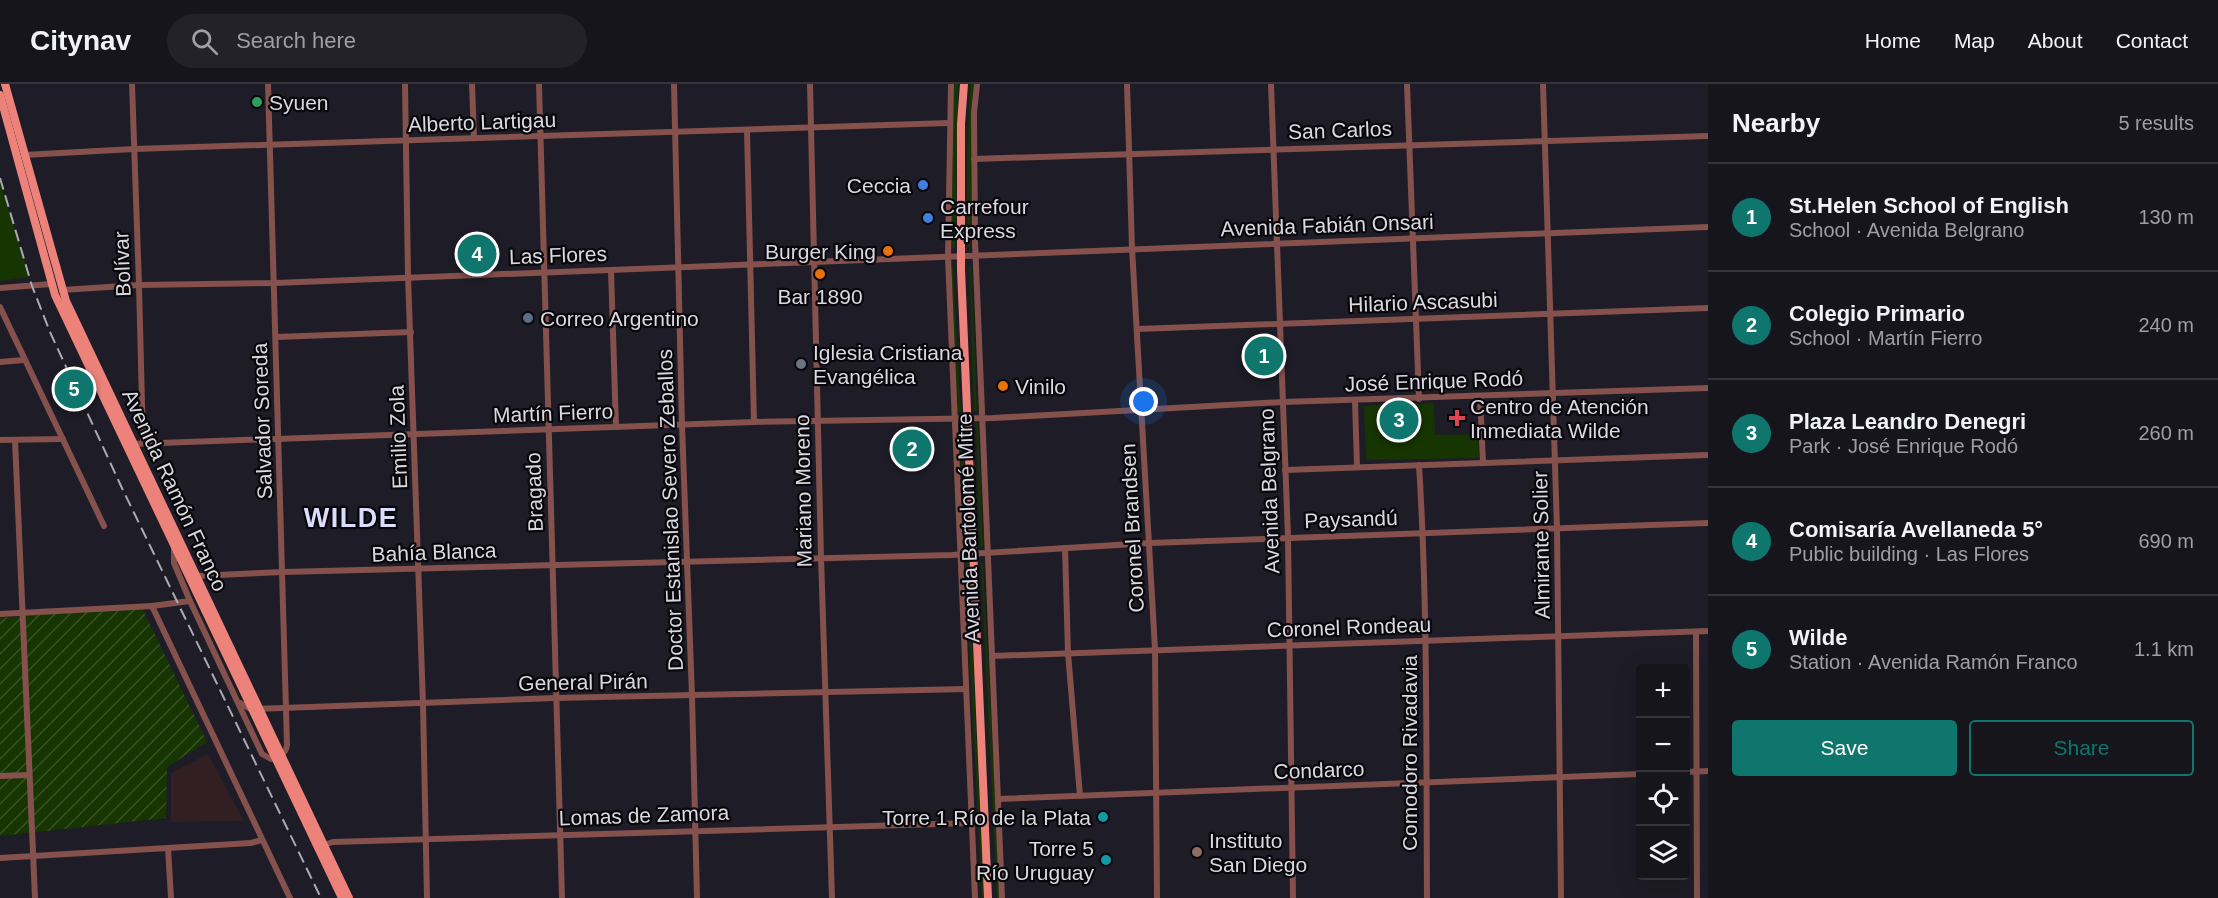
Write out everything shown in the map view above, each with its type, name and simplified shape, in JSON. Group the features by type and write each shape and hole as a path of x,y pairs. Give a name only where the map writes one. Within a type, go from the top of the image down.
{"main road":[{"name":"Avenida Ramón Franco","path":"5,84 51,284 196,576 255,709"},
{"name":"Avenida Bartolomé Mitre","path":"964,84 961,124 961,256 988,898"},
{"name":"Avenida Ramón Franco","path":"0,95 62,290 129,445 174,545 321,846 349,898"},
{"name":"Avenida Ramón Franco","path":"321,846 342,898"}],"street":[{"name":"Bolívar","path":"132,84 142,443"},
{"name":"Salvador Soreda","path":"268,84 287,745 287,749 278,757"},
{"name":"Emilio Zola","path":"405,84 408,276 423,704 427,898"},
{"path":"472,84 474,138"},
{"name":"Bragado","path":"539,84 562,898"},
{"name":"Doctor Estanislao Severo Zeballos","path":"675,84 682,425 697,898"},
{"name":"Mariano Moreno","path":"810,84 813,262 832,898"},
{"name":"Avenida Bartolomé Mitre","path":"951,84 948,257 975,898"},
{"name":"Avenida Bartolomé Mitre","path":"977,84 974,159 975,256 1002,898"},
{"name":"Coronel Brandsen","path":"1127,84 1132,248 1155,649 1157,898"},
{"name":"Avenida Belgrano","path":"1271,84 1288,537 1293,898"},
{"path":"1407,84 1419,399"},
{"name":"Almirante Solier","path":"1543,84 1557,528 1561,898"},
{"name":"Alberto Lartigau","path":"20,156 134,149 949,123"},
{"path":"747,129 754,422"},
{"name":"San Carlos","path":"974,159 1708,136"},
{"name":"Avenida Fabián Onsari","path":"948,257 1708,227"},
{"name":"Las Flores","path":"62,290 139,285 275,283 408,276 948,257"},
{"path":"611,270 616,427"},
{"path":"0,288 51,284"},
{"path":"0,307 104,526"},
{"name":"Hilario Ascasubi","path":"1138,329 1708,308"},
{"path":"276,337 411,332"},
{"path":"0,362 24,360"},
{"name":"José Enrique Rodó","path":"982,418 1283,402 1708,388"},
{"path":"1480,396 1483,462"},
{"path":"1355,400 1358,466"},
{"name":"Martín Fierro","path":"129,445 279,437 754,422 819,423 955,417 982,418"},
{"path":"0,440 63,439"},
{"path":"15,440 35,898"},
{"path":"1285,470 1708,455"},
{"name":"Comodoro Rivadavia","path":"1419,465 1425,640 1426,898"},
{"name":"Paysandú","path":"960,554 1288,537 1708,523"},
{"path":"174,545 174,563 262,754 267,758 278,757"},
{"path":"1065,548 1068,653 1080,796"},
{"name":"Bahía Blanca","path":"196,576 960,554"},
{"path":"0,614 152,606 190,601"},
{"path":"152,606 290,898"},
{"path":"1696,632 1697,898"},
{"name":"Coronel Rondeau","path":"992,656 1708,632"},
{"name":"General Pirán","path":"255,709 555,698 966,689"},
{"path":"238,702 255,709"},
{"path":"1690,772 1708,771"},
{"name":"Condarco","path":"998,799 1636,774"},
{"path":"0,776 29,775"},
{"name":"Lomas de Zamora","path":"321,846 333,842 426,838 972,823"},
{"path":"0,858 250,843 262,840"},
{"path":"168,848 171,898"}],"shaded area":[{"path":"208,754 244,821 171,822 171,773"}],"green space":[{"path":"954,84 958,84 955,248 951,248"},
{"path":"970,84 973,84 970,247 967,247 967,156"},
{"path":"0,183 30,277 0,281"},
{"path":"951,266 953,266 961,413 958,412"},
{"path":"969,266 971,266 977,411 974,411"},
{"path":"1434,403 1435,435 1478,434 1479,458 1366,460 1364,406"},
{"path":"978,422 983,547 980,547 976,423"},
{"path":"959,423 962,423 967,549 964,549"},
{"path":"965,563 968,563 984,898 982,898"},
{"path":"981,563 983,563 1000,898 997,898"},
{"path":"141,606 207,742 167,767 166,818 0,836 0,618"}],"railway":[{"path":"0,178 32,286 50,332 121,486 321,898"}],"place":[{"name":"Syuen","path":"257,102"},
{"name":"Ceccia","path":"923,185"},
{"name":"Carrefour Express","path":"928,218"},
{"name":"Burger King","path":"888,251"},
{"name":"Comisaría Avellaneda 5°","path":"477,254"},
{"name":"Bar 1890","path":"820,274"},
{"name":"Correo Argentino","path":"528,318"},
{"name":"St.Helen School of English","path":"1264,356"},
{"name":"Iglesia Cristiana Evangélica","path":"801,364"},
{"name":"Vinilo","path":"1003,386"},
{"name":"Wilde","path":"74,389"},
{"name":"Centro de Atención Inmediata Wilde","path":"1457,418"},
{"name":"Plaza Leandro Denegri","path":"1399,420"},
{"name":"Colegio Primario","path":"912,449"},
{"name":"Torre 1 Río de la Plata","path":"1103,817"},
{"name":"Instituto San Diego","path":"1197,852"},
{"name":"Torre 5 Río Uruguay","path":"1106,860"}],"district":[{"name":"WILDE","path":"351,518"}]}
